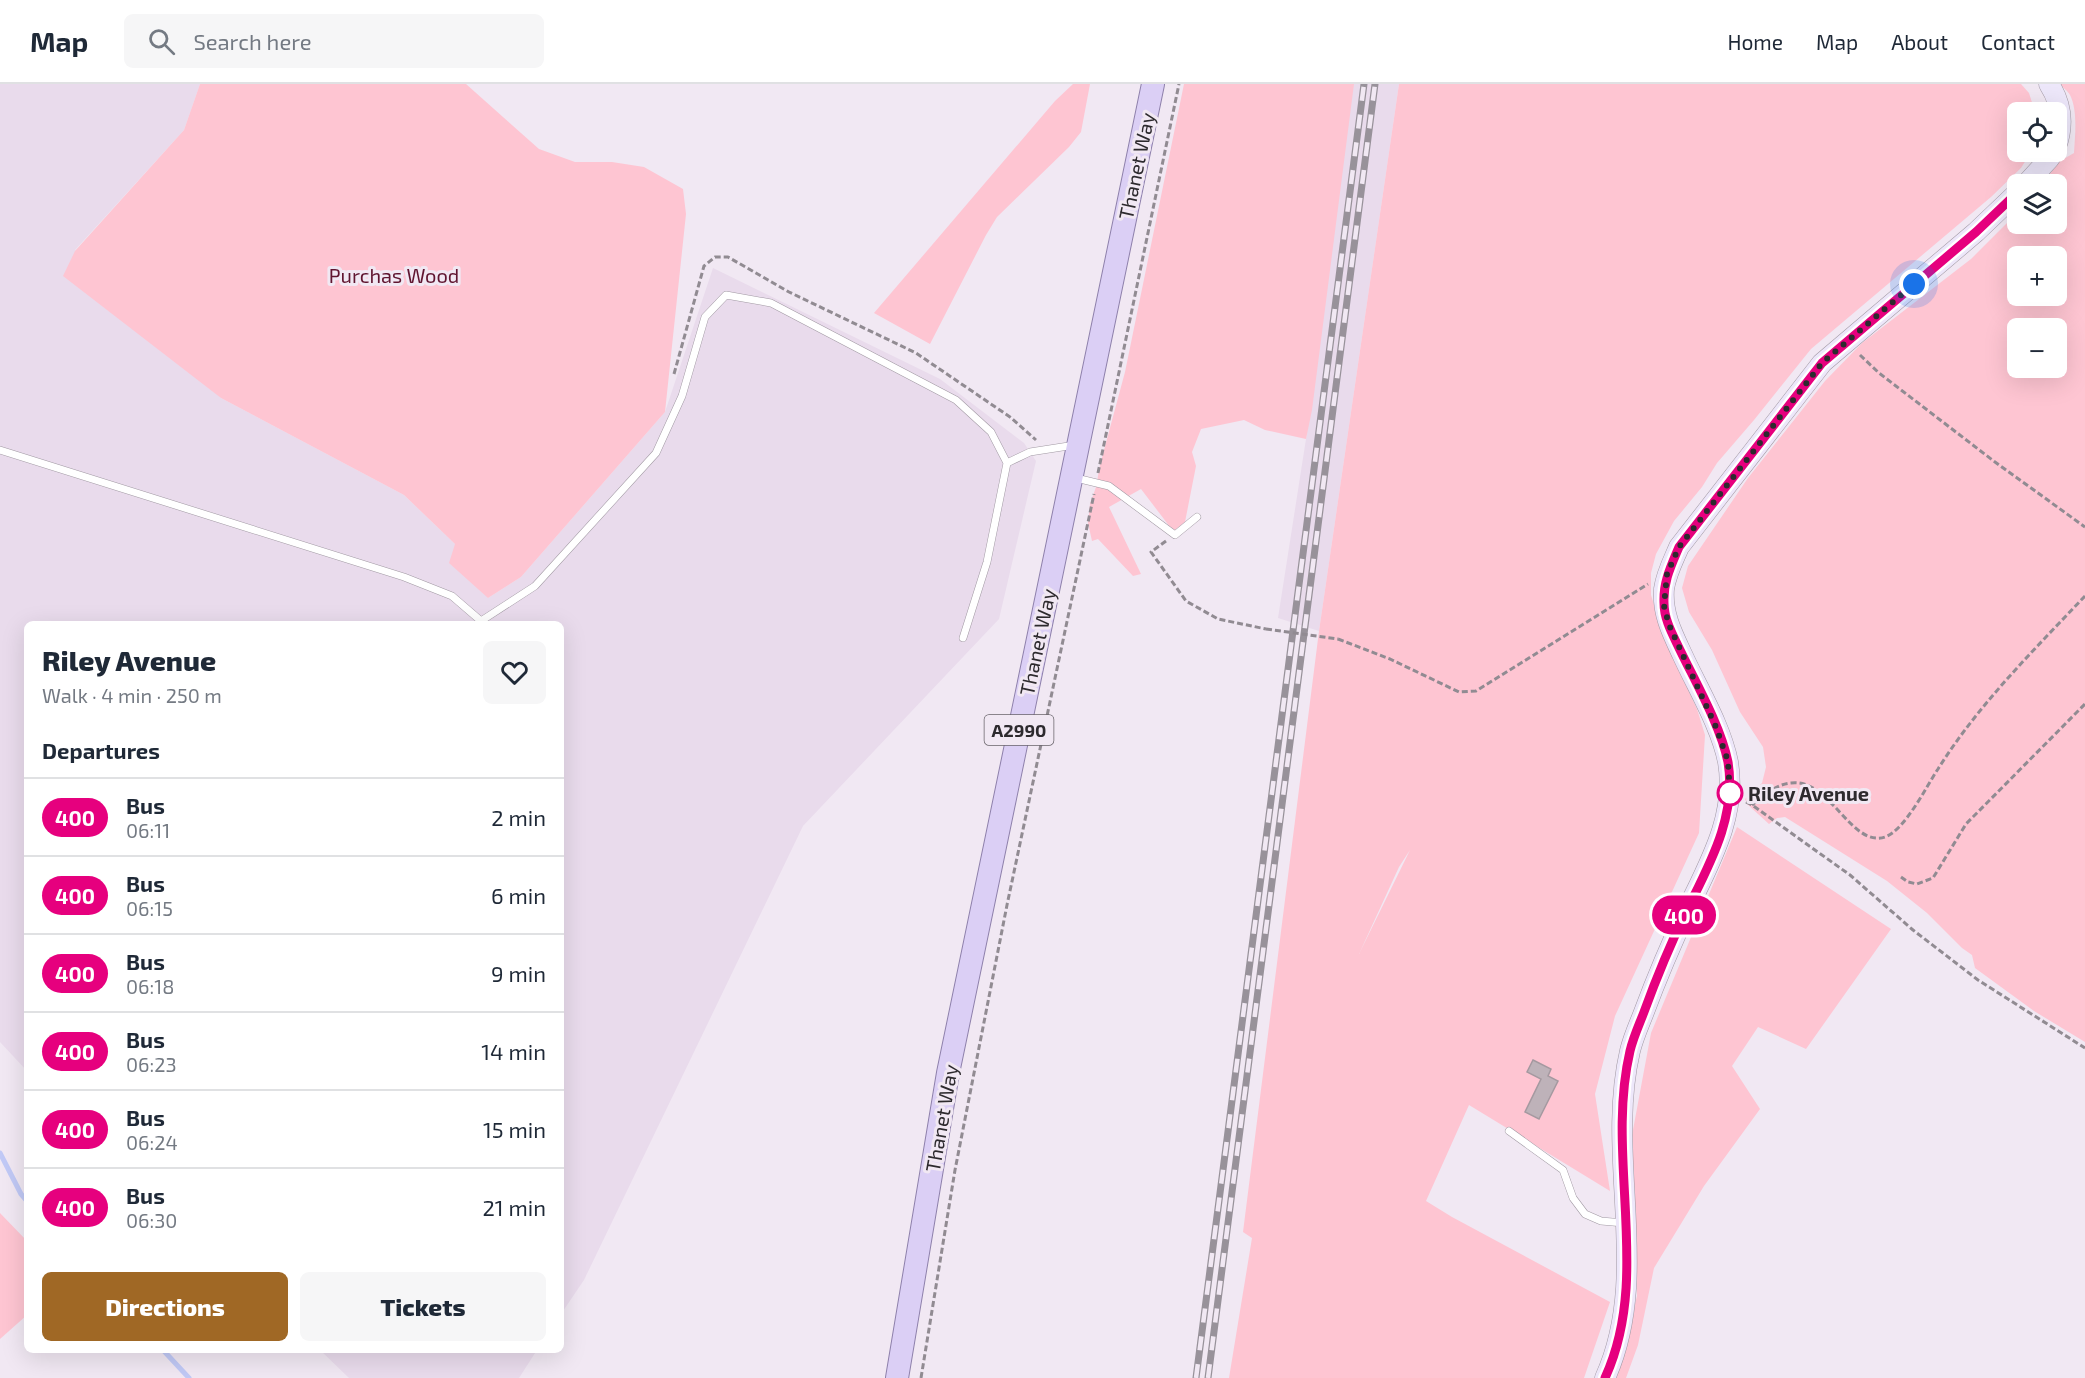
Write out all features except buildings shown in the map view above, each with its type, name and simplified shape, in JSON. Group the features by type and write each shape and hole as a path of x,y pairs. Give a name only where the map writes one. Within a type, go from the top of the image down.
{"main road":[{"name":"Thanet Way","path":"897,1378 948,1073 1153,84"},
{"path":"2049,84 2058,102"},
{"path":"2035,174 2046,162"},
{"path":"1605,1378 1616,1349 1626,1287 1627,1224 1622,1181 1621,1130 1624,1075 1630,1047 1682,920 1716,849 1725,823 1730,796 1728,761 1716,727 1669,625 1664,606 1667,574 1679,547 1822,363 1976,232 2007,202"}],"lane":[{"path":"0,450 404,577 452,596 481,621 535,586 656,453 682,396 705,317 726,295 771,303 956,400 991,432 1007,463 987,562 963,639"},
{"path":"1007,463 1030,452 1077,445"},
{"path":"1071,477 1109,486 1174,535 1197,517"},
{"path":"1509,1131 1563,1170 1573,1198 1585,1214 1601,1221 1627,1224"}],"path":[{"path":"921,1378 956,1170 998,951 1179,84"},
{"path":"1847,341 1879,373 1995,462 2085,527"},
{"path":"1174,535 1151,552 1186,601 1218,619 1266,629 1338,639 1390,659 1459,692 1476,691 1667,574"},
{"path":"1752,805 1773,789 1793,782 1803,784 1817,790 1864,835 1874,838 1892,834 1907,817 1942,762 1977,714 2085,596"},
{"path":"1901,877 1917,884 1933,878 1966,824 2085,704"},
{"path":"1730,796 1752,805 1850,875 1912,930 1978,980 2085,1048"}],"shaded area":[{"path":"0,84 200,84 184,130 75,250 221,398 404,495 455,544 488,598 521,577 665,412 713,268 940,379 1024,443 1036,461 999,619 803,826 584,1280 564,1310 564,621 24,621 24,1068 0,1042"},
{"path":"1353,84 1399,84 1319,631 1278,618 1306,439"},
{"path":"323,1353 535,1353 519,1378 349,1378"}],"green space":[{"name":"Purchas Wood","path":"200,84 466,84 539,149 575,162 612,162 644,167 683,189 686,214 665,412 521,577 488,598 449,563 455,544 404,495 221,398 63,276 75,251 184,130"},
{"path":"1073,84 1090,84 1081,132 1069,147 997,217 930,344 874,313 1055,101"},
{"path":"1184,84 1354,84 1312,410 1306,439 1265,430 1244,420 1201,429 1192,452 1196,466 1185,522 1175,530 1170,527 1141,489 1109,507 1141,574 1133,576 1098,539 1092,541 1088,523 1090,504 1125,372"},
{"path":"1399,84 2021,84 2029,93 2032,102 2007,102 2007,162 2025,162 2021,168 2015,174 2007,174 2007,182 1991,197 1811,349 1717,463 1702,487 1674,521 1656,554 1651,573 1651,595 1663,636 1697,709 1705,735 1699,833 1615,1016 1595,1094 1610,1191 1469,1105 1426,1201 1610,1302 1584,1378 1229,1378 1252,1238 1243,1232 1319,631","holes":["1410,850 1359,954 1399,867","1533,1060 1551,1069 1548,1076 1558,1081 1539,1119 1525,1112 1541,1079 1527,1072"]},
{"path":"2060,84 2085,84 2085,1042 2034,1011 1975,968 1972,955 1927,913 1887,881 1785,817 1777,818 1769,824 1747,804 1745,799 1762,783 1766,767 1763,747 1740,712 1712,650 1689,612 1682,588 1688,566 1748,478 1825,381 1862,343 1971,259 2007,223 2007,234 2067,234 2067,174 2050,174 2059,162 2067,162 2067,157 2074,153 2075,116 2073,101"},
{"path":"1737,827 1891,929 1806,1049 1758,1027 1732,1066 1760,1109 1704,1186 1654,1268 1638,1345 1626,1378 1616,1378 1637,1296 1630,1146 1651,1033"},
{"path":"0,1213 24,1238 24,1318 0,1339"}],"waterway":[{"path":"0,1153 24,1198"},
{"path":"166,1353 189,1378"}],"railway":[{"path":"1196,1378 1364,84"},
{"path":"1208,1378 1375,84"}],"bus line":[{"name":"400","path":"1605,1378 1616,1349 1626,1287 1627,1224 1621,1152 1624,1075 1630,1047 1682,920 1716,849 1725,823 1730,796 1728,761 1716,727 1669,625 1664,606 1667,574 1679,547 1822,363 1976,232 2007,202"}],"place":[{"name":"Riley Avenue","path":"1730,793"}],"route":[{"path":"1730,793 1730,796 1728,761 1716,727 1669,625 1664,606 1667,574 1679,547 1822,363 1914,284"}]}
